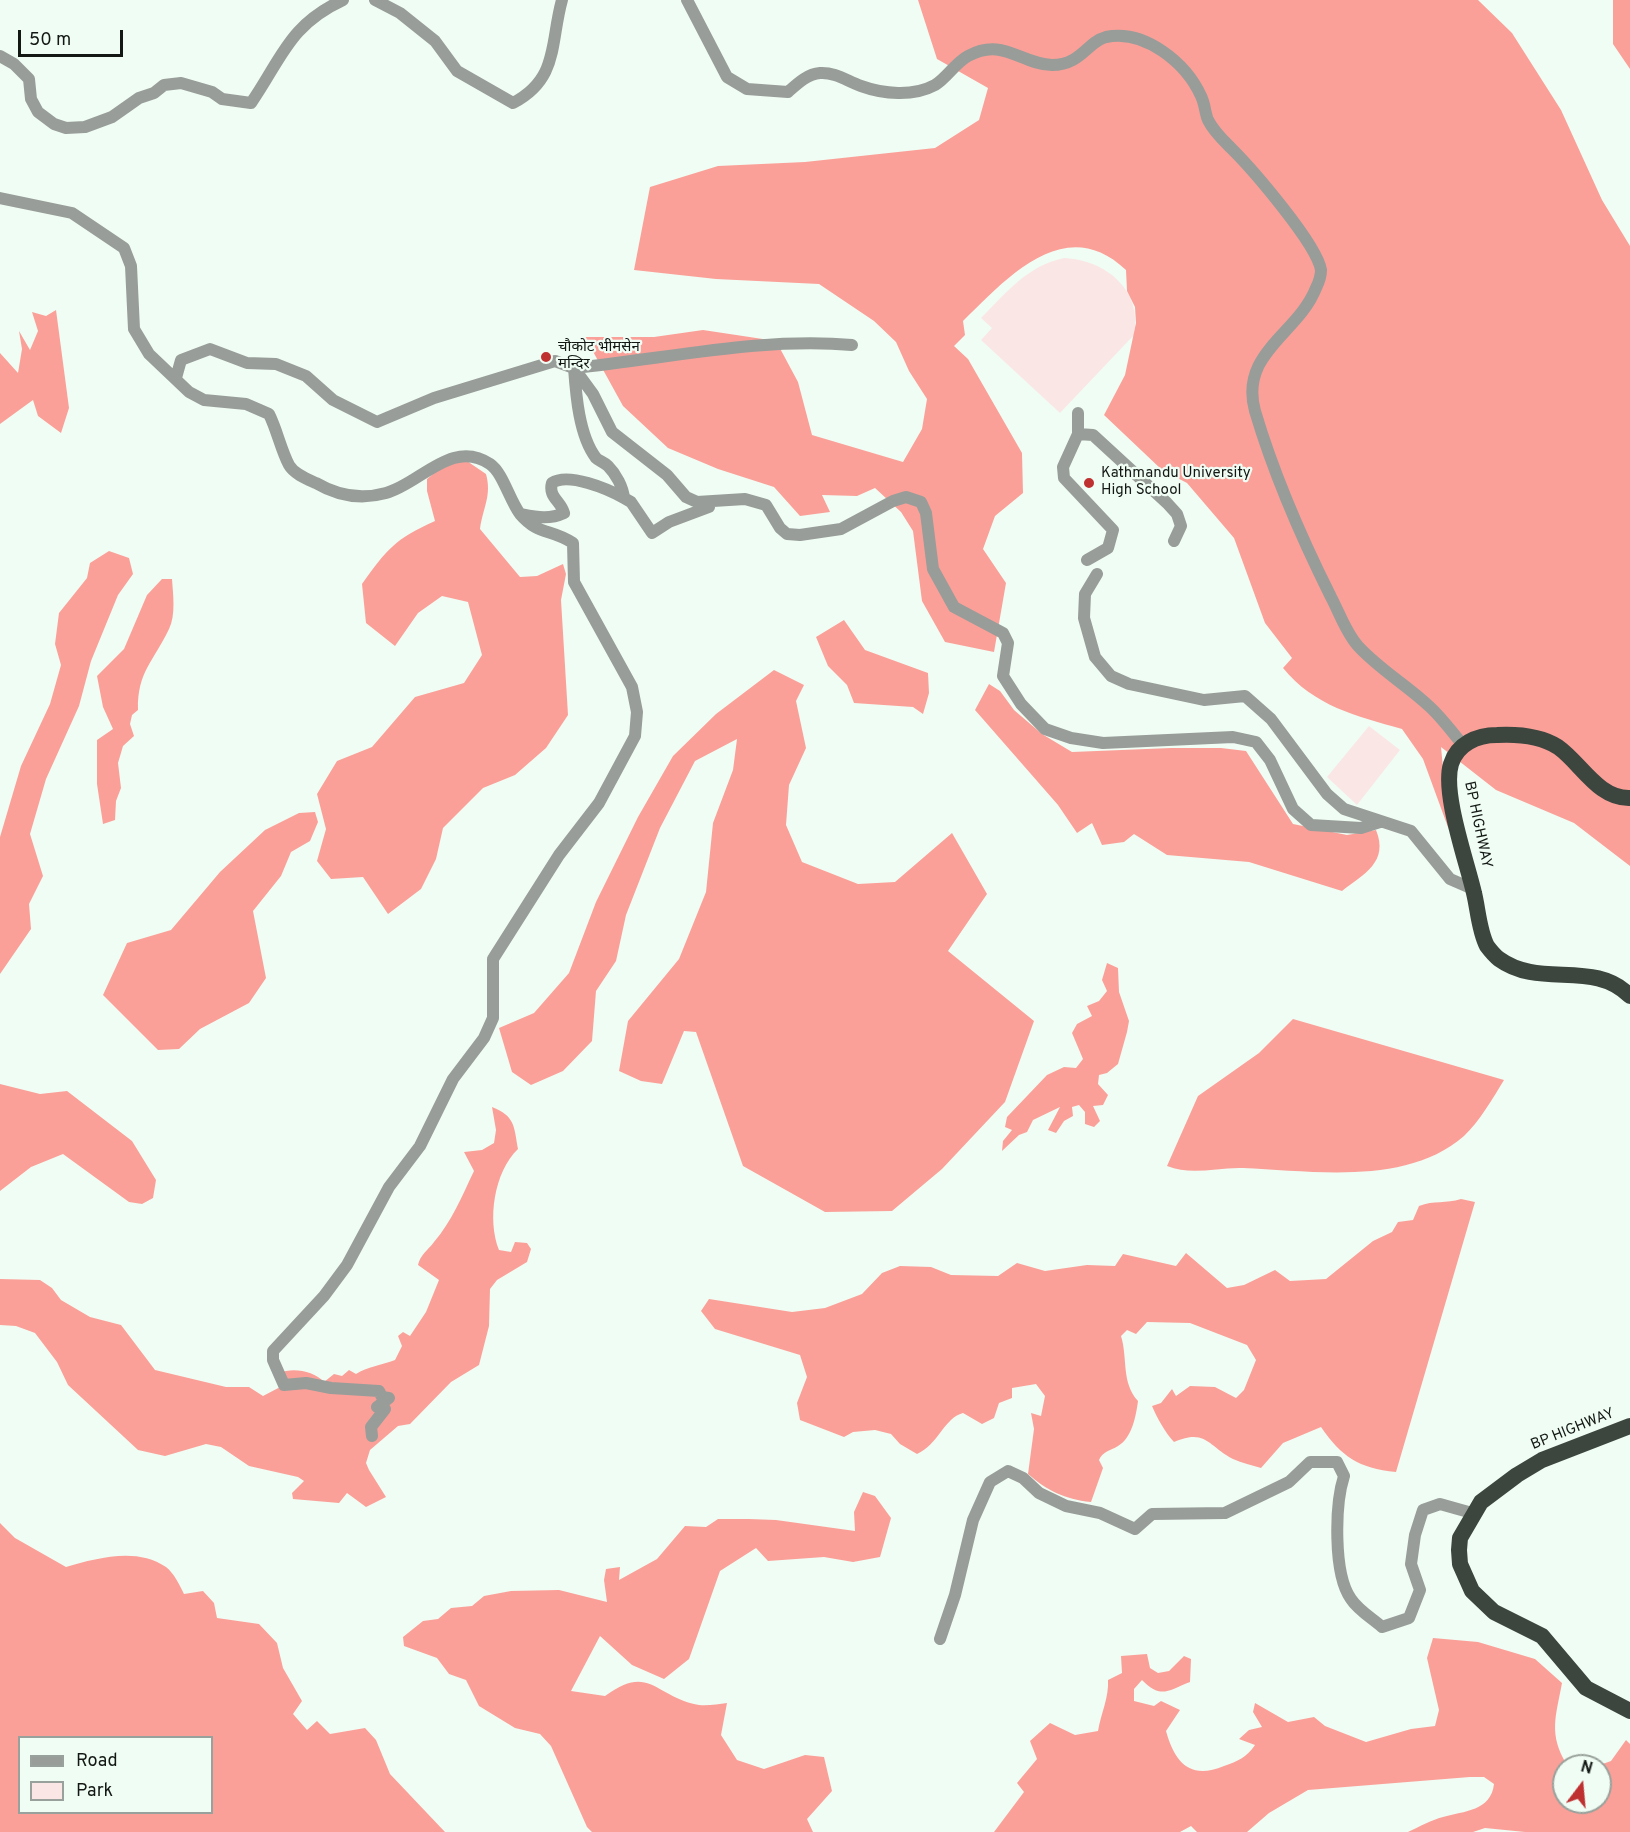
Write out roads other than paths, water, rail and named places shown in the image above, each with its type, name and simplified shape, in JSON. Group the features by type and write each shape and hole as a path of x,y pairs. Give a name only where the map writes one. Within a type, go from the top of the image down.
{"highway":[{"path":"1463,745 1479,737 1496,735 1527,736 1544,740 1559,748 1586,776 1609,792 1622,798 1630,798"},
{"name":"BP HIGHWAY","path":"1463,745 1455,753 1450,765 1449,783 1465,863 1486,945 1497,958 1521,972 1559,977 1595,977 1613,982 1630,996"},
{"name":"BP HIGHWAY","path":"1630,1426 1542,1460 1481,1502 1472,1513 1460,1538 1458,1550 1460,1564 1472,1591 1494,1612 1542,1636 1586,1688 1630,1711"}],"street":[{"path":"0,56 14,64 28,79 31,99 38,112 54,124 66,128 85,127 112,117 139,98 154,93 164,85 181,83 212,92 222,99 251,103 279,55 308,20 343,0"},
{"path":"375,0 400,14 435,41 458,71 513,103 530,94 550,67 562,0"},
{"path":"687,0 728,76 747,89 788,92 800,81 818,73 839,76 882,92 915,92 936,85 967,57 988,49 1009,50 1032,60 1052,65 1076,60 1104,38 1132,37 1155,46 1186,72 1202,97 1207,118 1219,136 1249,165 1316,256 1321,271 1313,297 1295,322 1259,358 1253,382 1254,408 1299,532 1355,643 1384,671 1430,707 1463,745"},
{"path":"0,198 72,213 124,248 131,266 134,328 149,354 189,392 204,400 246,404 269,414 290,467 329,491 358,498 388,493 433,465 468,454 490,464 500,474 510,500 532,528 560,535 573,543 574,582 632,687 637,712 635,736 599,803 559,855 493,959 493,1018 484,1038 453,1079 420,1146 389,1187 347,1265 324,1296 273,1351 273,1360 284,1385 306,1383 331,1388 379,1391 382,1397 389,1398 377,1407 386,1408 371,1427 372,1436"},
{"path":"176,378 181,360 210,349 247,363 276,364 306,375 333,400 377,422 434,398 555,361 574,368 740,348 815,342 852,345"},
{"path":"574,368 578,411 587,438 597,458 608,466 623,488 624,498"},
{"path":"574,368 593,394 612,432 667,475 686,497 697,502 745,499 766,505 780,528 787,534 800,535 841,529 893,501 914,498 921,502 926,513 933,569 954,607 1003,633 1008,643 1003,676 1021,704 1045,729 1071,738 1103,743 1233,736 1256,742 1270,760 1293,809 1311,825 1361,828 1380,822"},
{"path":"1078,413 1078,434 1063,467 1064,478 1113,530 1108,548 1087,560"},
{"path":"1078,434 1093,435 1167,502 1177,514 1181,526 1174,541"},
{"path":"520,514 554,518 564,513 550,489 552,483 557,479 581,482 624,498 631,502 652,533 693,511 734,500"},
{"path":"1097,574 1085,594 1084,618 1095,657 1106,672 1129,684 1204,700 1245,696 1271,719 1327,794 1344,809 1411,831 1450,879 1473,889"},
{"path":"940,1639 958,1585 973,1520 990,1482 1008,1471 1023,1478 1039,1493 1066,1506 1100,1513 1135,1529 1152,1514 1225,1513 1289,1482 1310,1462 1337,1462 1344,1476 1339,1492 1338,1559 1350,1599 1382,1627 1409,1618 1420,1590 1411,1564 1415,1535 1423,1510 1440,1504 1472,1513"}],"place":[{"name":"चौकोट भीमसेन मन्दिर","path":"546,357"},
{"name":"Kathmandu University High School","path":"1089,483"}]}
